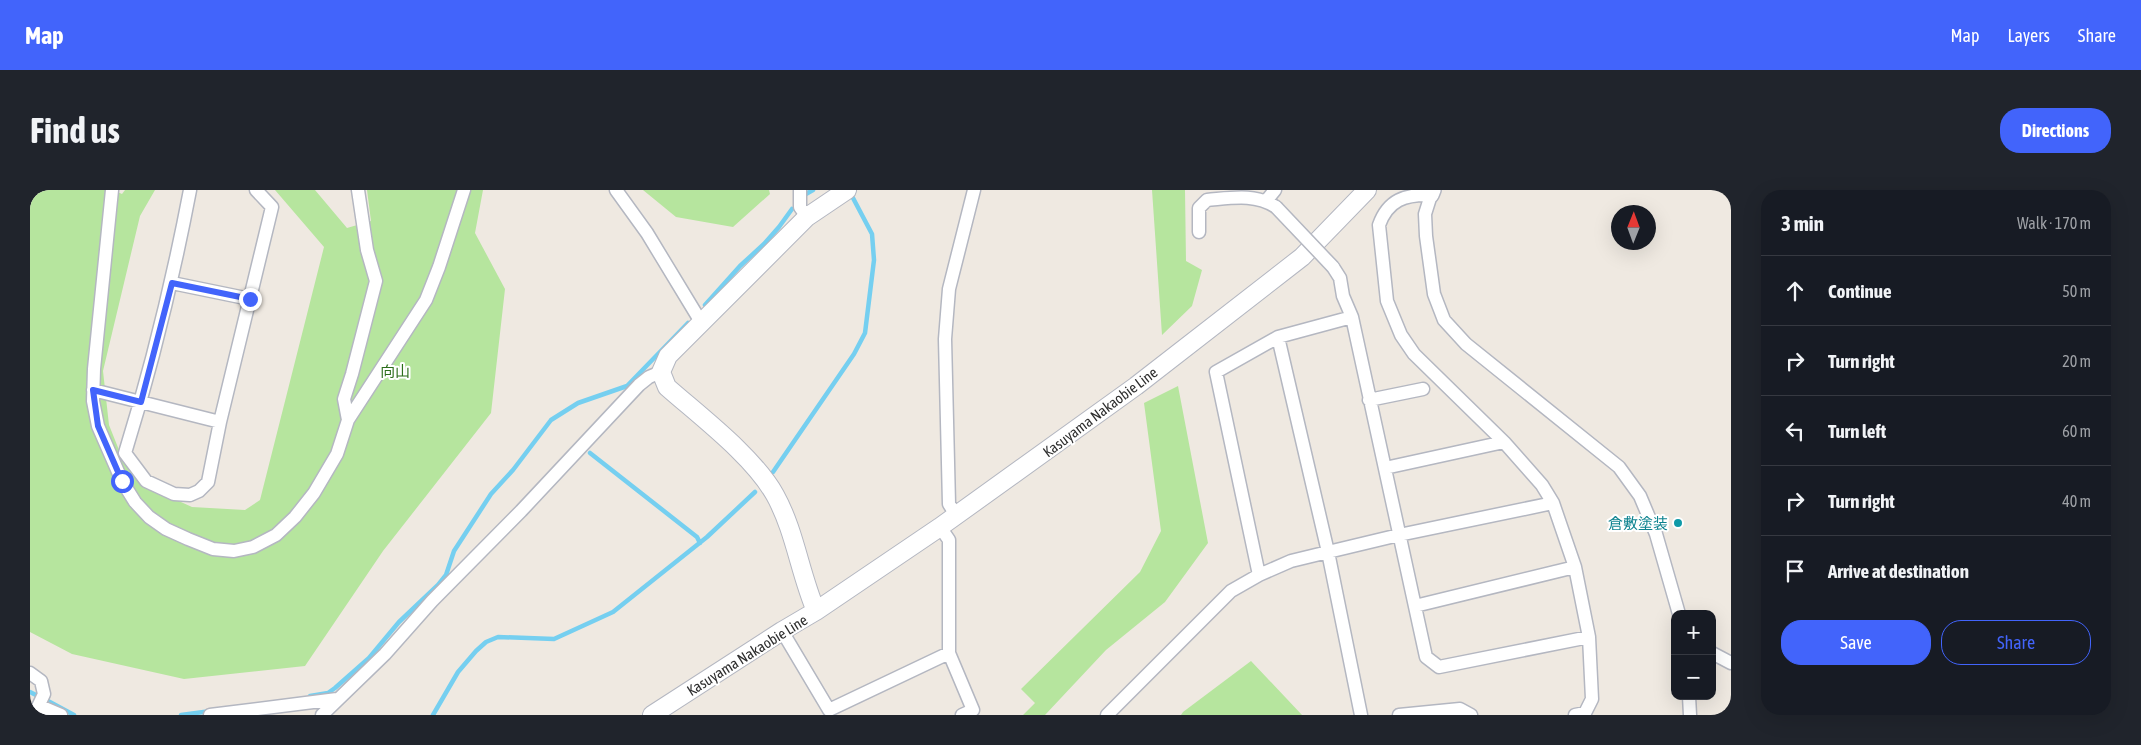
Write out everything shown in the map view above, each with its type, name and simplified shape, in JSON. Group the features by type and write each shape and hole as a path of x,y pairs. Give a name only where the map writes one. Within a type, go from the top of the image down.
{"main road":[{"path":"661,372 668,356 807,217 847,190"},
{"name":"Kasuyama Nakaobie Line","path":"652,715 816,611 940,527 1136,386 1302,257 1367,190"},
{"name":"Kasuyama Nakaobie Line","path":"661,372 667,386 748,460 775,494 790,530 816,611"}],"street":[{"path":"112,190 94,369 93,390 98,426 122,481 149,518 166,529 213,549 234,551 253,547 276,535 295,517 314,493 336,454 348,420 426,300 439,267 464,190"},
{"path":"190,190 172,283 141,402 125,453 146,480 174,494 190,495 200,491 208,482 220,422 272,207 256,190"},
{"path":"348,420 344,400 376,281 366,250 358,190"},
{"path":"616,190 647,233 701,322"},
{"path":"800,190 800,208 807,217"},
{"path":"956,515 949,504 945,339 949,289 974,190"},
{"path":"1271,204 1275,190"},
{"path":"1575,715 1585,713 1592,699 1589,637 1575,567 1553,504 1542,484 1504,442 1414,354 1402,335 1387,301 1379,225 1383,213 1393,203 1414,194 1432,192 1425,214 1426,236 1434,294 1444,320 1466,344 1619,467 1640,496 1678,610"},
{"path":"1199,232 1199,208 1207,200 1241,198 1271,204 1333,267 1340,278 1343,296 1352,317 1426,657 1439,667 1589,637"},
{"path":"172,283 250,299"},
{"path":"1258,575 1216,372 1278,336 1352,317"},
{"path":"1278,336 1328,552 1362,715"},
{"path":"322,715 385,654 432,601 521,511 639,385 661,372"},
{"path":"1370,400 1423,389"},
{"path":"93,390 220,422"},
{"path":"1385,468 1504,442"},
{"path":"1107,715 1232,592 1258,575 1291,561 1328,552 1399,535 1553,504"},
{"path":"940,527 948,540 950,653 973,710 962,715"},
{"path":"1415,606 1575,567"},
{"path":"782,631 829,710 950,653"},
{"path":"1714,655 1731,663"},
{"path":"30,672 41,680 44,694 37,710 61,715"},
{"path":"210,715 337,699"},
{"path":"1689,700 1690,715"},
{"path":"1399,715 1460,709 1471,715"}],"green space":[{"name":"向山","path":"30,190 113,190 122,194 125,190 155,190 140,216 103,371 109,425 123,460 150,488 192,507 245,510 260,500 324,247 275,190 315,190 347,228 371,221 367,190 483,190 475,233 505,289 491,413 383,551 305,666 184,679 72,654 30,632"},
{"path":"643,190 769,190 770,194 733,227 676,217"},
{"path":"1152,190 1185,190 1186,261 1202,270 1192,306 1162,335"},
{"path":"1178,386 1208,543 1165,602 1106,650 1045,715 1023,715 1035,703 1021,689 1140,572 1161,531 1144,403"},
{"path":"1251,661 1302,715 1181,715 1183,712"}],"waterway":[{"path":"806,194 813,190"},
{"path":"773,472 854,354 865,333 874,260 872,234 853,198"},
{"path":"705,305 740,266 764,244 792,209"},
{"path":"310,696 328,693 335,688 369,658 399,622 438,585 446,575 454,551 491,494 513,470 551,420 578,403 627,386 688,323"},
{"path":"590,453 697,537 700,543"},
{"path":"433,715 458,672 486,642 498,637 554,639 613,612 707,537 755,492"},
{"path":"30,692 36,695"},
{"path":"48,701 74,715"},
{"path":"181,715 211,711"}],"place":[{"name":"倉敷塗装","path":"1678,523"}],"route":[{"path":"122,481 98,426 93,401 93,390 141,402 172,283 250,299"}]}
